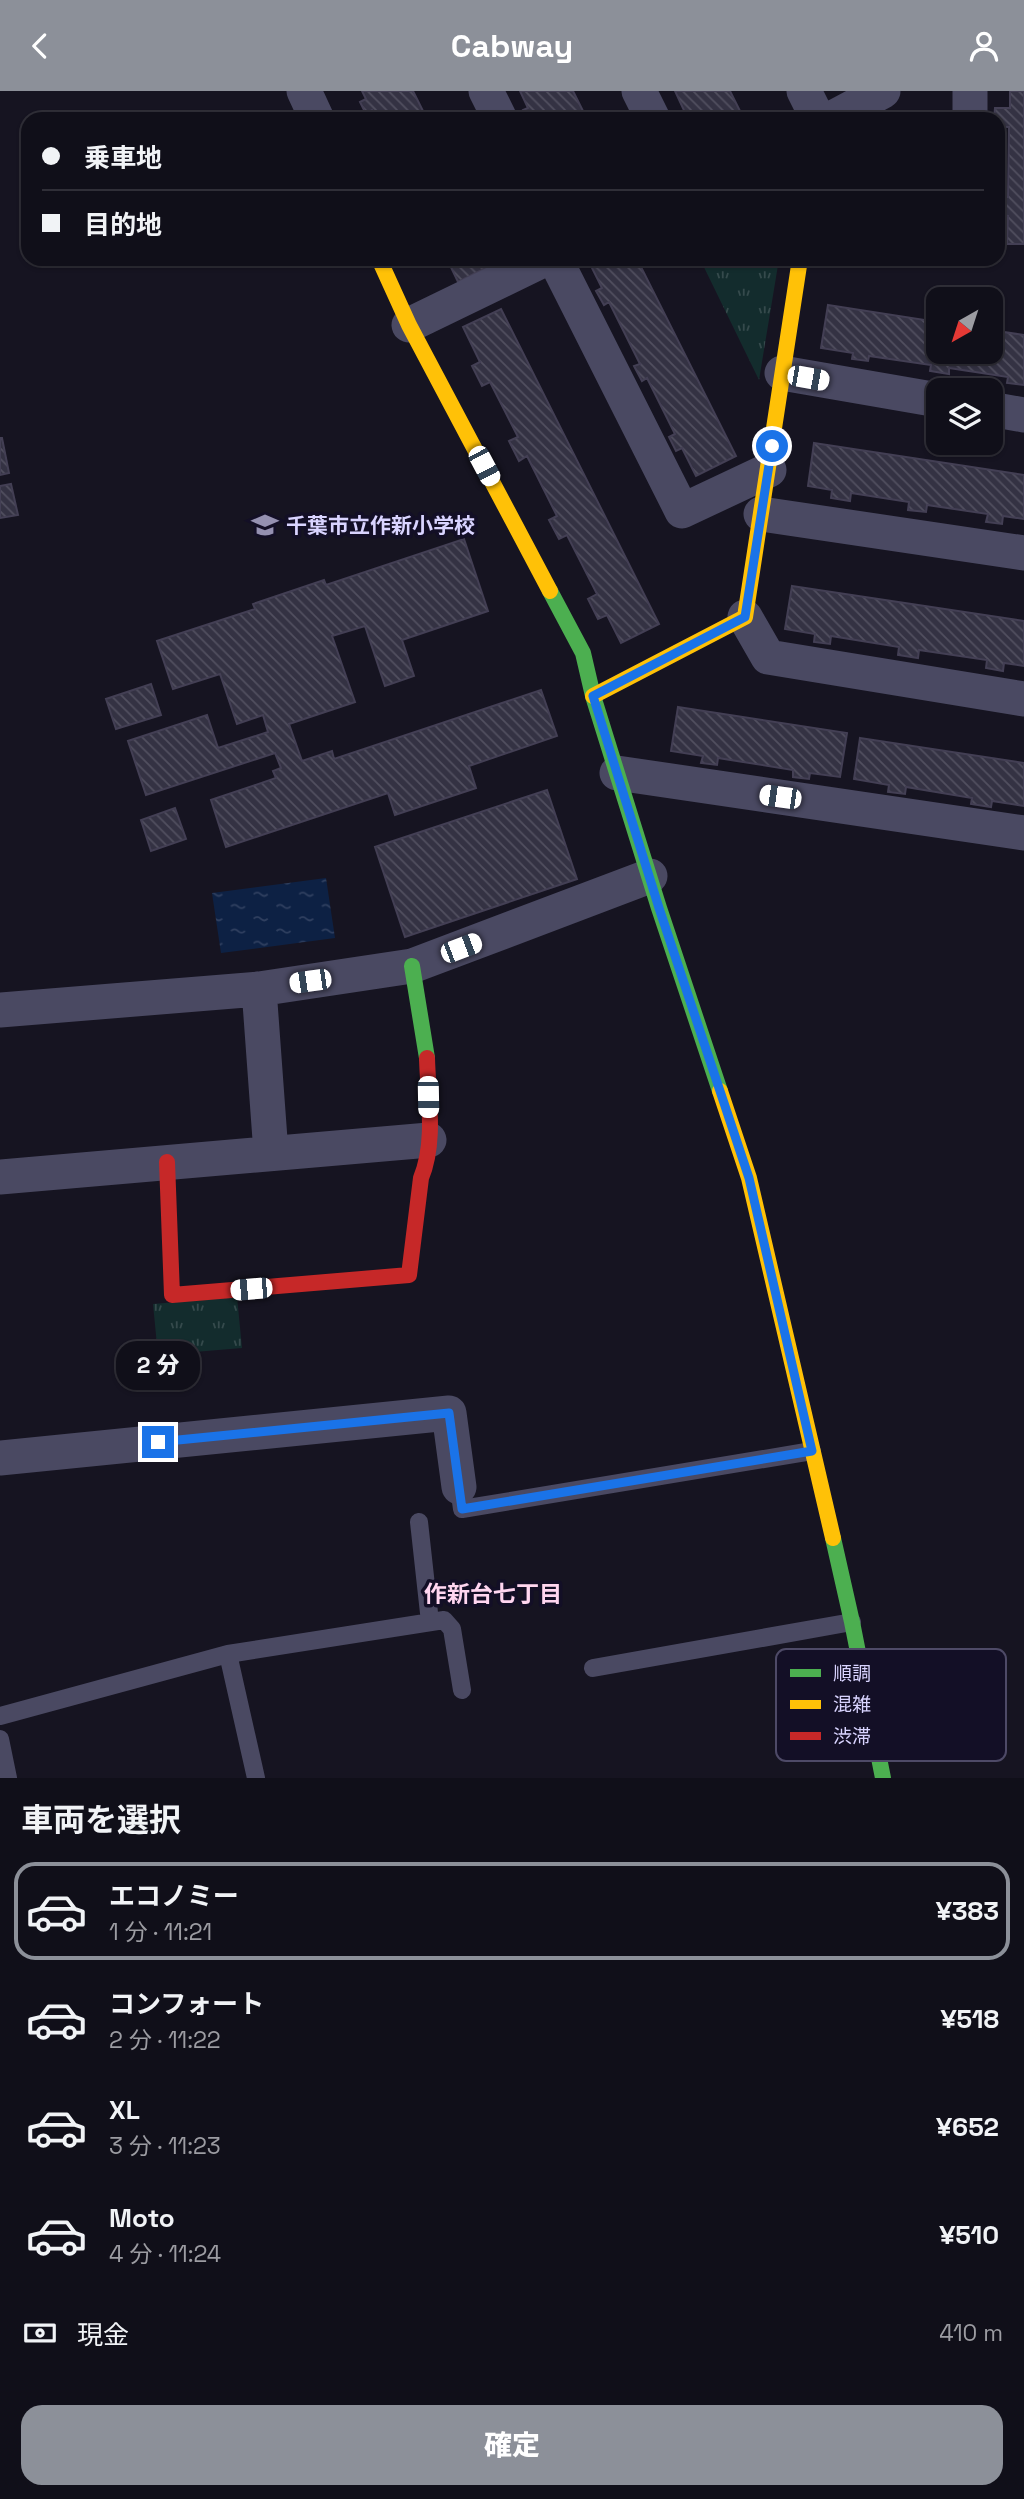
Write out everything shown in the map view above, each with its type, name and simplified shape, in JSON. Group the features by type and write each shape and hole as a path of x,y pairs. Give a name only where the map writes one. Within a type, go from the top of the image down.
{"street":[{"path":"304,91 314,112"},
{"path":"486,91 496,112"},
{"path":"639,91 650,112"},
{"path":"804,91 814,112"},
{"path":"844,112 883,91"},
{"path":"970,91 970,112"},
{"path":"382,266 409,325 583,653 593,696 617,773 749,1178 857,1649"},
{"path":"409,325 531,266"},
{"path":"559,266 682,511 769,470"},
{"path":"799,266 745,617 768,657 1024,699"},
{"path":"782,373 926,398"},
{"path":"1003,411 1024,415"},
{"path":"761,514 1024,553"},
{"path":"593,696 745,617"},
{"path":"617,773 1024,833"},
{"path":"0,1010 260,989 412,966 650,876"},
{"path":"167,1162 172,1295 409,1275 421,1178 429,1140 427,1054 412,966"},
{"path":"260,989 271,1153"},
{"path":"0,1177 429,1140"},
{"path":"0,1458 449,1413 459,1487"}],"lane":[{"path":"459,1487 462,1509 812,1451"},
{"path":"419,1522 430,1622"},
{"path":"0,1716 228,1654 444,1620 452,1629 462,1690"},
{"path":"593,1668 852,1622"},
{"path":"228,1654 256,1778"},
{"path":"0,1739 9,1778"}],"green space":[{"path":"703,266 778,266 759,380"},
{"path":"237,1297 242,1348 158,1355 153,1304"}],"water":[{"path":"326,878 335,938 221,953 212,893"}],"building":[{"path":"362,91 413,91 424,112 365,112 360,102 366,99"},
{"path":"520,91 573,91 584,112 524,112 528,108"},
{"path":"675,91 730,91 740,112 685,112"},
{"path":"1010,91 1024,91 1024,244 1007,244 1008,216 1005,216 1005,197 1008,197 1009,127 1005,127 1005,112 995,112 995,108 1010,108"},
{"path":"450,266 490,266 458,282"},
{"path":"591,266 641,266 736,456 696,476 682,448 676,451 669,437 675,434 647,378 642,381 634,366 640,364 609,302 604,305 596,291 602,288"},
{"path":"828,305 926,320 926,364 1003,364 1003,332 1024,335 1024,385 1007,383 1008,377 949,368 949,374 930,371 931,365 869,356 868,361 852,359 853,353 821,348"},
{"path":"501,309 659,624 621,643 607,615 598,619 588,599 597,594 567,535 559,539 549,520 557,516 527,456 519,461 509,441 518,437 490,382 482,386 472,366 480,362 463,327"},
{"path":"0,438 9,473 0,475"},
{"path":"814,443 1024,475 1024,519 1003,516 1002,524 986,522 988,514 927,505 926,512 908,510 909,502 851,493 850,501 831,498 832,490 808,486"},
{"path":"11,484 18,515 0,518 0,486"},
{"path":"464,539 488,611 402,640 414,676 385,686 365,626 332,636 355,702 289,724 302,761 332,751 334,759 541,690 557,736 469,766 476,788 395,815 388,793 226,847 211,800 276,778 273,771 281,768 275,753 146,795 128,741 207,715 218,748 268,732 263,715 237,724 220,674 173,689 157,641 255,609 253,604 324,580 326,585"},
{"path":"792,586 1024,621 1024,666 1004,663 1003,671 986,668 987,660 919,650 918,658 898,655 899,647 831,636 830,644 814,642 815,634 785,629"},
{"path":"151,684 161,715 116,729 106,699"},
{"path":"678,707 847,733 840,777 810,773 809,779 793,777 793,770 718,758 717,765 701,763 703,756 671,751"},
{"path":"860,738 1024,763 1024,806 992,801 991,807 971,804 972,798 906,787 905,794 888,792 889,785 854,779"},
{"path":"547,790 577,879 405,937 375,847"},
{"path":"175,808 186,839 151,851 141,820"}],"traffic: fast":[{"path":"550,591 583,653 593,696 659,908 720,1091"},
{"path":"412,966 427,1058"},
{"path":"833,1538 857,1649"},
{"path":"880,1761 883,1778"}],"traffic: slow":[{"path":"382,266 409,325 550,591"},
{"path":"593,696 745,617 799,266"},
{"path":"720,1091 749,1178 833,1538"}],"traffic: jam":[{"path":"167,1162 172,1295 409,1275 421,1178 430,1134 427,1058"}],"place":[{"name":"千葉市立作新小学校","path":"265,525"}],"district":[{"name":"作新台七丁目","path":"493,1594"}],"route":[{"path":"158,1442 449,1413 462,1509 812,1451 749,1178 659,908 593,696 745,617 772,446"}]}
